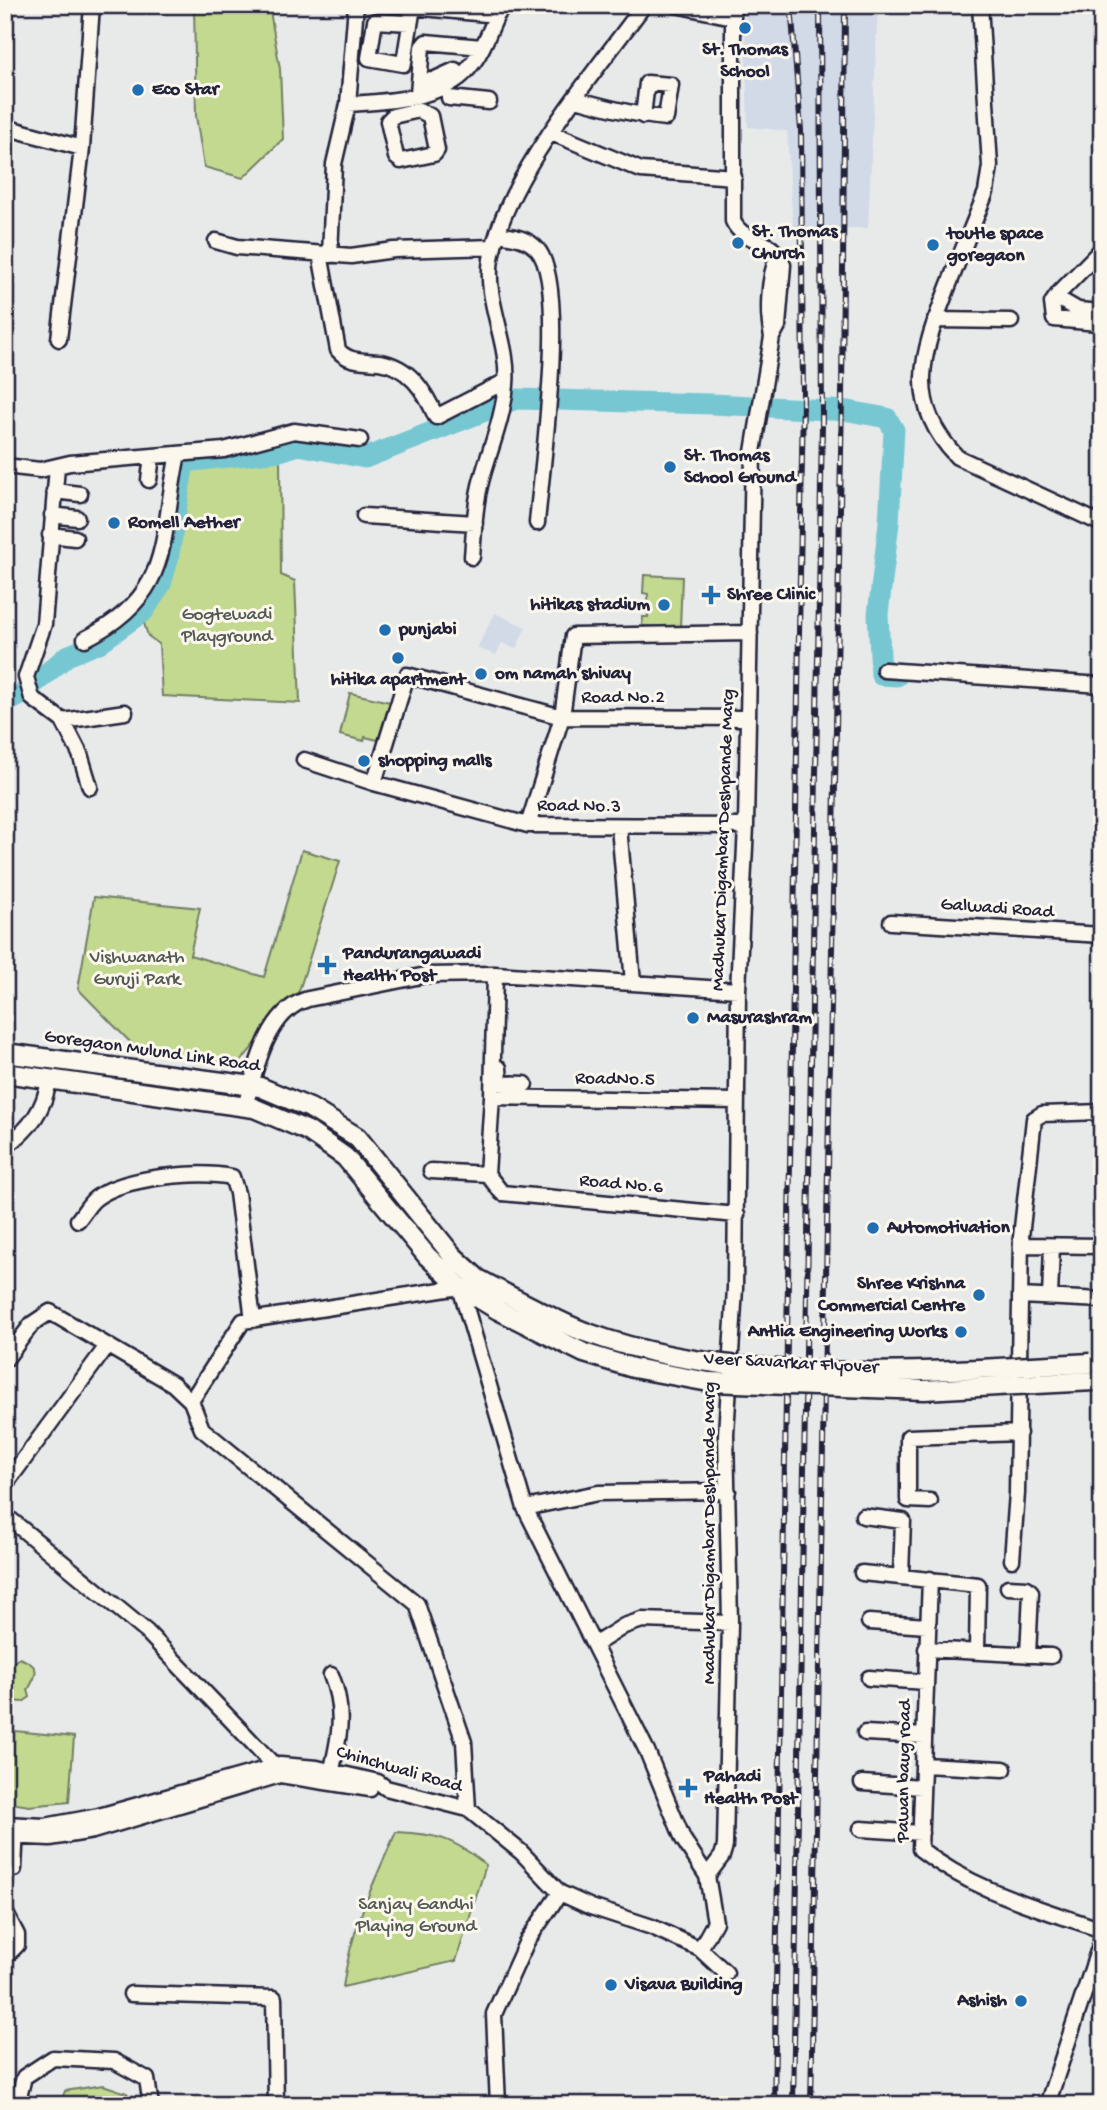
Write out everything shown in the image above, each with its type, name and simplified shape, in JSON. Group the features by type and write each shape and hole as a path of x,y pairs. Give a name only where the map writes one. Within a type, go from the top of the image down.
{"main road":[{"name":"Goregaon Mulund Link Road","path":"5,1053 255,1086 310,1108 357,1137 452,1255 502,1302"},
{"path":"5,1073 249,1107 308,1131 345,1157 427,1256 460,1287 502,1302"},
{"name":"Veer Savarkar Flyover","path":"502,1302 587,1333 685,1358 721,1363 838,1371 905,1371 1096,1362"},
{"name":"Veer Savarkar Flyover","path":"502,1302 583,1353 633,1368 709,1382 925,1390 1098,1381"}],"street":[{"path":"59,339 82,148 92,5"},
{"path":"356,5 348,104 334,164 325,254 338,350 353,360 395,366 414,380 428,397 436,417 506,387"},
{"path":"392,5 501,10"},
{"path":"472,557 481,480 501,420 506,387 501,335 491,297 491,260 496,241 511,198 552,133 644,5"},
{"path":"676,5 733,11"},
{"path":"980,5 990,166 986,192 924,349 923,393 946,445 957,457 1102,524"},
{"path":"410,23 413,7"},
{"path":"348,104 391,102 455,70 477,46 501,10"},
{"name":"Madhukar Digambar Deshpande Marg","path":"707,1875 722,1856 725,1846 730,1622 726,1434 737,1215 738,990 746,826 753,452 772,337 770,326 773,267 778,256 770,247 744,236 735,226 733,11"},
{"path":"413,111 422,47 426,42 477,46"},
{"path":"448,114 450,91 470,68 477,46"},
{"path":"416,90 450,91 489,102"},
{"path":"576,99 643,116"},
{"path":"5,127 82,148"},
{"path":"552,133 641,170 734,177"},
{"path":"216,241 237,247 351,256 525,239 538,250 546,266 552,316 537,523"},
{"path":"1100,317 1078,310 1059,299 1059,293 1102,249"},
{"path":"935,320 1011,321"},
{"path":"5,466 40,470 70,463 224,450 294,431 360,440"},
{"path":"85,639 130,611 148,589 158,568 177,486 177,454"},
{"path":"149,480 152,456"},
{"path":"57,467 44,624 26,677 32,698 63,720 80,754 90,787"},
{"path":"54,491 80,494"},
{"path":"52,515 77,518"},
{"path":"364,516 475,523"},
{"path":"50,536 75,538"},
{"path":"528,825 562,717 573,636 750,633"},
{"path":"884,670 957,682 1102,685"},
{"name":"Road No.2","path":"374,783 407,676 562,717 746,718"},
{"path":"63,720 125,712"},
{"name":"Road No.3","path":"304,760 374,783 528,825 746,826"},
{"path":"619,827 632,982"},
{"name":"Galwadi Road","path":"891,922 1102,935"},
{"path":"249,1107 270,1035 297,1002 308,999 426,975 495,974 738,990"},
{"path":"431,1171 487,1174 495,974"},
{"path":"500,1045 499,1082 517,1088"},
{"path":"5,1147 20,1136 38,1115 47,1096 49,1079"},
{"name":"RoadNo.5","path":"492,1097 517,1088 736,1101"},
{"path":"1012,1560 1019,1433 1021,1245 1034,1119 1041,1114 1102,1112"},
{"path":"78,1220 95,1198 140,1181 209,1173 232,1177 237,1193 253,1320"},
{"name":"Road No.6","path":"487,1174 502,1194 737,1215"},
{"path":"1021,1245 1102,1246"},
{"path":"1050,1297 1052,1246"},
{"path":"191,1401 243,1321 460,1287 525,1508 647,1751 683,1839 707,1875 715,1922 700,1949"},
{"path":"1020,1296 1102,1300"},
{"path":"5,1360 32,1325 50,1312 173,1384 191,1401 202,1429 417,1604 464,1742 468,1809"},
{"path":"5,1485 107,1346"},
{"path":"930,1501 908,1500 908,1437 1019,1433"},
{"path":"525,1508 598,1493 728,1490"},
{"path":"5,1516 147,1632 275,1772 148,1809 93,1831 50,1838 9,1832"},
{"path":"863,1516 903,1521 901,1575"},
{"path":"863,1573 978,1585 977,1652"},
{"name":"Pawan baug road","path":"930,1579 920,1849 947,1871 989,1891 1102,1930"},
{"path":"1008,1587 1027,1588 1031,1592 1028,1655"},
{"path":"594,1646 624,1626 642,1620 730,1622"},
{"path":"869,1622 927,1626"},
{"path":"926,1649 1051,1656"},
{"path":"330,1777 342,1728 337,1690 331,1675"},
{"path":"869,1678 925,1682"},
{"path":"865,1733 924,1736"},
{"path":"923,1765 1004,1769"},
{"name":"Chinchwali Road","path":"275,1772 378,1782 386,1788 468,1809 522,1852 560,1893 591,1907 652,1927 700,1949 726,1973"},
{"path":"862,1783 922,1787"},
{"path":"9,1832 148,1809"},
{"path":"861,1829 921,1833"},
{"path":"9,1832 14,1868"},
{"path":"498,2105 494,2014 527,1941 560,1893"},
{"path":"5,1912 17,1935 17,1945 5,1956"},
{"path":"1047,2105 1102,1939"},
{"path":"131,1994 274,1998 276,2105"},
{"path":"18,2105 24,2077 52,2058 114,2061 147,2079 151,2105"}],"shaded area":[{"path":"744,5 878,5 868,228 793,229 787,131 748,127"},
{"path":"495,613 526,627 516,649 502,643 496,655 477,648"}],"green space":[{"path":"194,5 269,5 280,69 283,139 243,178 204,167 196,116"},
{"name":"Gogtewadi Playground","path":"280,455 281,575 295,581 300,703 162,696 159,644 148,636 143,620 162,593 171,569 186,465"},
{"name":"hitikas stadium","path":"644,575 682,577 680,628 642,626 643,617 648,617 648,594 643,593"},
{"path":"350,693 390,702 378,740 365,737 364,741 340,735"},
{"name":"Vishwanath Guruji Park","path":"302,850 340,861 299,991 237,1066 136,1048 78,989 94,897 200,908 190,955 264,977"},
{"path":"19,1658 31,1664 36,1671 28,1690 30,1697 23,1702 11,1701 6,1684 11,1666"},
{"path":"5,1730 74,1737 69,1802 29,1806 5,1802"},
{"name":"Sanjay Gandhi Playing Ground","path":"396,1832 444,1839 486,1865 456,1961 343,1987 357,1927"},
{"path":"103,2085 127,2093 135,2105 60,2105 65,2091"}],"waterway":[{"path":"5,703 21,695 67,656 99,643 144,611 161,584 168,560 184,462 280,451 299,445 365,458 516,399 849,411 887,418 894,430 889,523 878,614 881,675 897,676"}],"railway":[{"path":"774,2105 803,398 801,130 791,5"},
{"path":"793,2105 822,425 820,5"},
{"path":"811,2105 842,398 845,5"}],"place":[{"name":"St. Thomas School","path":"745,28"},
{"name":"Eco Star","path":"138,90"},
{"name":"St. Thomas Church","path":"738,243"},
{"name":"toutle space goregaon","path":"933,245"},
{"name":"St. Thomas School Ground","path":"670,467"},
{"name":"Romell Aether","path":"114,523"},
{"name":"Shree Clinic","path":"711,595"},
{"name":"hitikas stadium","path":"664,605"},
{"name":"punjabi","path":"385,630"},
{"name":"hitika apartment","path":"398,658"},
{"name":"om namah shivay","path":"481,674"},
{"name":"shopping malls","path":"364,761"},
{"name":"Pandurangawadi Health Post","path":"327,965"},
{"name":"Masurashram","path":"693,1018"},
{"name":"Automotivation","path":"873,1228"},
{"name":"Shree Krishna Commercial Centre","path":"979,1295"},
{"name":"Antlia Engineering Works","path":"961,1332"},
{"name":"Pahadi Health Post","path":"688,1788"},
{"name":"Visava Building","path":"611,1985"},
{"name":"Ashish","path":"1021,2001"}]}
